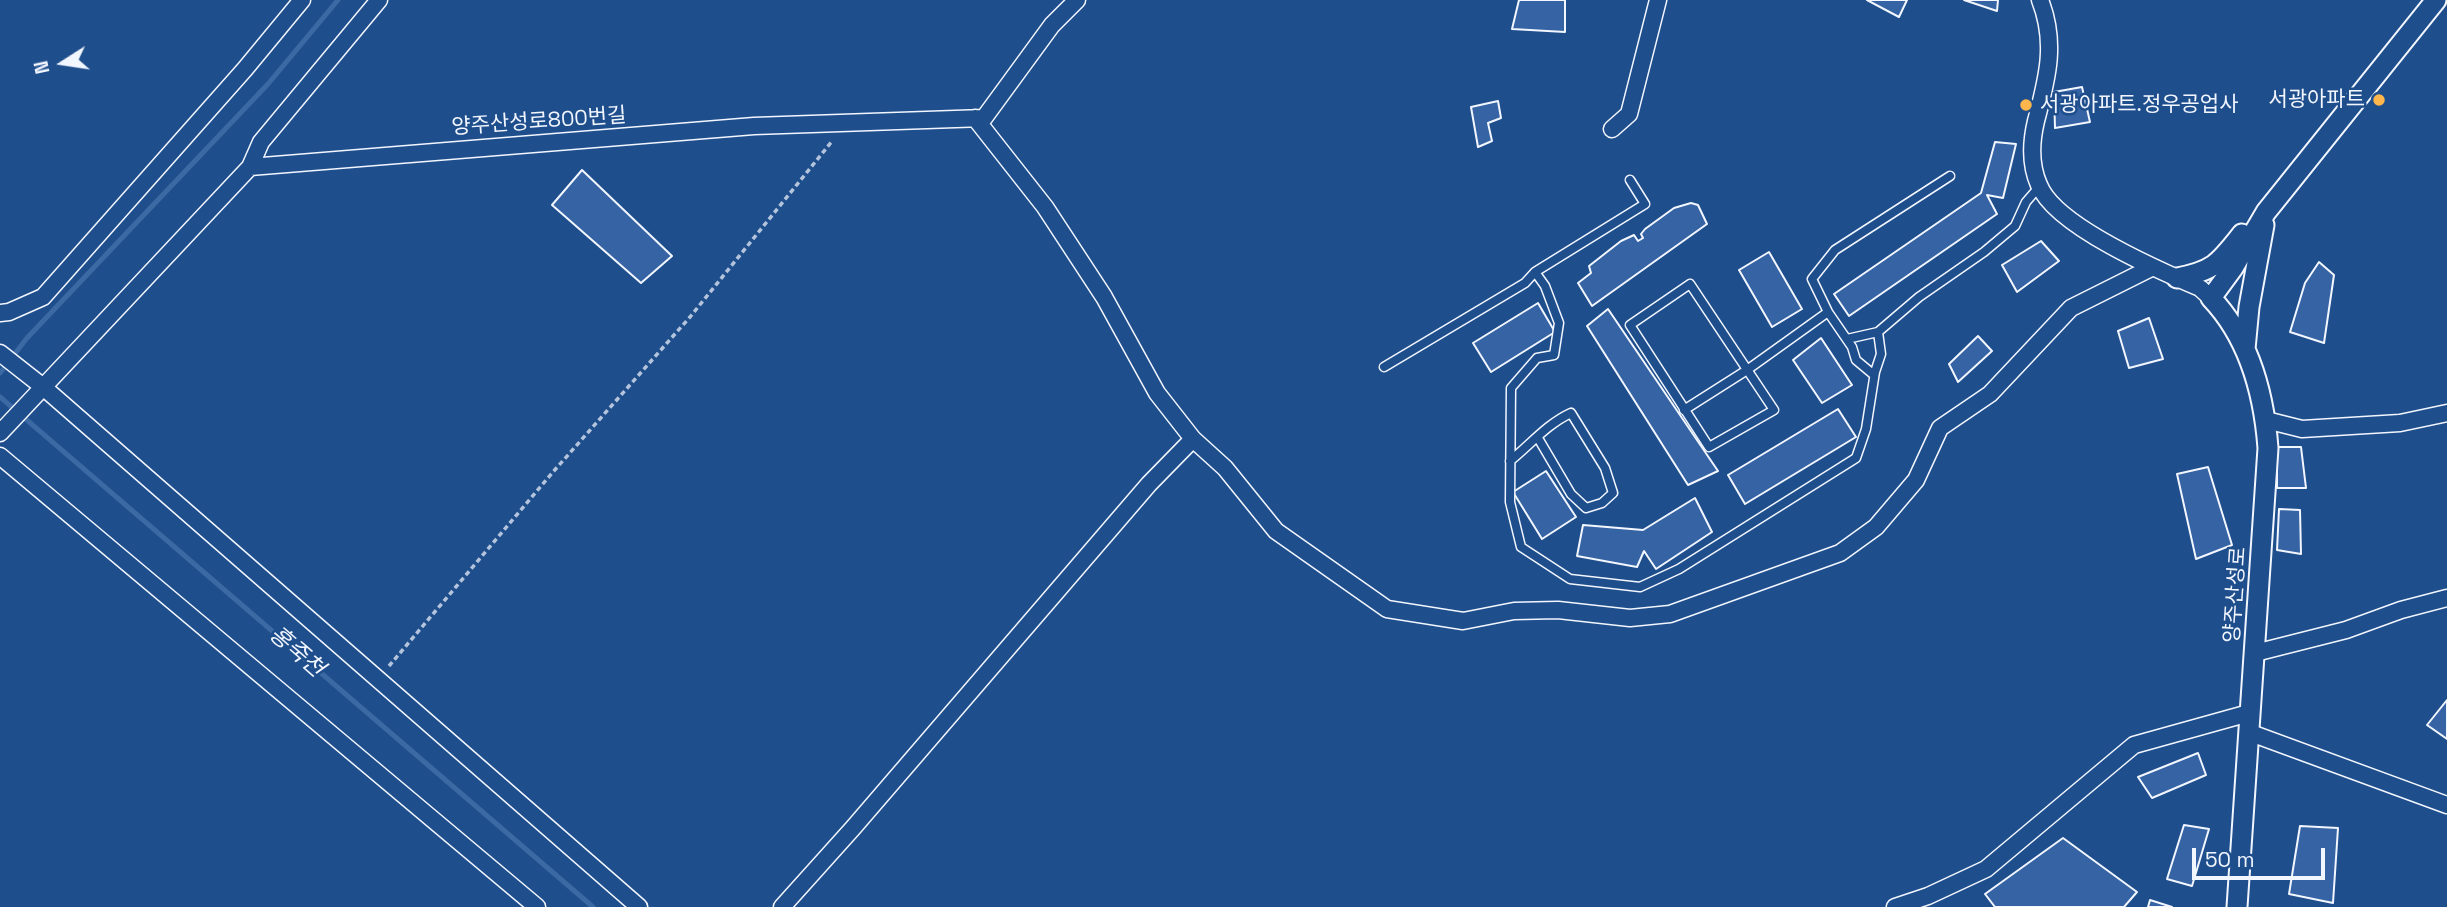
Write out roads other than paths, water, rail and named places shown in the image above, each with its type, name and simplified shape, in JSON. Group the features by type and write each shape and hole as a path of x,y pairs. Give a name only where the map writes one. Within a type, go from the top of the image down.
{"street":[{"path":"0,313 9,312 43,297 245,69 302,0"},
{"path":"0,433 250,167 261,142 379,0"},
{"path":"975,118 985,118 1052,26 1077,0"},
{"path":"1612,129 1629,114 1658,0"},
{"path":"2039,187 2032,162 2032,145 2049,72 2050,51 2040,0"},
{"path":"2211,298 2234,268 2266,212 2436,0"},
{"path":"975,118 1045,207 1104,297 1157,394 1193,439 1225,468 1276,531 1387,609 1462,621 1525,611 1558,610 1630,618 1670,614 1840,553 1876,527 1916,481 1940,428 1990,394 2071,308 2153,267"},
{"name":"양주산성로800번길","path":"250,167 754,126 975,118"},
{"name":"양주산성로","path":"2039,187 2052,203 2075,223 2153,267 2200,288 2224,311 2245,349 2255,375 2266,421 2268,449 2237,907"},
{"path":"2177,278 2200,274 2220,262 2244,232 2266,212"},
{"path":"2245,349 2249,307 2266,212"},
{"path":"0,353 42,386 639,907"},
{"path":"2266,421 2302,429 2400,423 2447,413"},
{"path":"782,907 871,808 1149,484 1193,439"},
{"path":"0,456 537,907"},
{"path":"2255,653 2346,630 2401,610 2447,598"},
{"path":"1895,907 1927,896 1986,869 2134,745 2249,723 2447,805"}],"lane":[{"path":"1874,375 1856,360 1852,347 1828,312 1811,279 1835,250 1950,176"},
{"path":"1384,367 1525,283 1535,272 1644,204 1630,180"},
{"path":"1846,339 1878,332 1919,297 1984,252 2015,226 2026,202 2039,187"},
{"path":"1535,272 1545,286 1559,323 1554,355 1537,358 1511,388 1510,502 1521,547 1570,579 1640,587 1679,569 1856,458 1866,429 1874,375 1881,354 1878,332"},
{"path":"1690,284 1747,370 1774,410 1709,447 1630,326 1690,284"},
{"path":"1684,410 1747,370 1828,312"},
{"path":"1510,461 1538,438 1552,422 1571,414 1605,468 1613,493 1602,503 1586,509 1571,494 1538,438"}],"waterway":[{"path":"0,373 27,338 268,84 338,0"},
{"name":"홍죽천","path":"0,397 593,907"}],"place":[{"name":"서광아파트","path":"2379,100"},
{"name":"서광아파트.정우공업사","path":"2026,105"}]}
